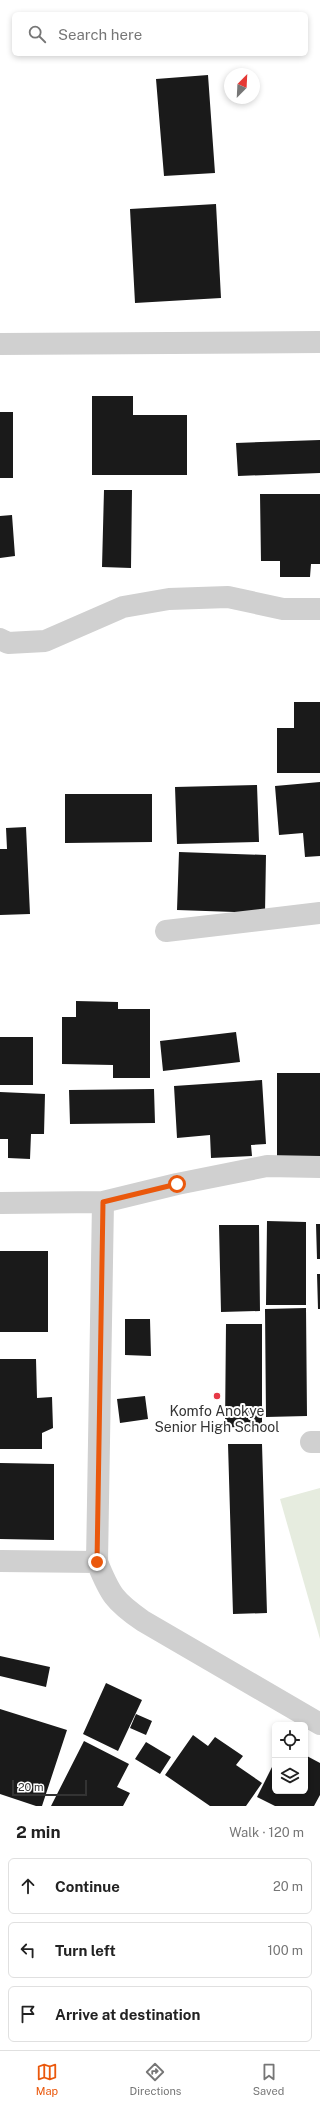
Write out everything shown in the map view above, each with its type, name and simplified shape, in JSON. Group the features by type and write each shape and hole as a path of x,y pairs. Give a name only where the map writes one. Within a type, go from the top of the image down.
{"street":[{"path":"0,344 320,342"},
{"path":"0,639 8,644 45,641 123,607 169,600 228,597 283,609 320,609"},
{"path":"166,931 320,913"},
{"path":"0,1203 103,1202 177,1184 267,1166 320,1167"},
{"path":"103,1202 97,1562 108,1591 125,1609 320,1724"},
{"path":"0,1561 97,1562"}],"shaded area":[{"path":"320,1488 320,1639 280,1499"}],"building":[{"path":"208,75 215,173 164,176 156,79"},
{"path":"216,204 221,298 135,303 130,209"},
{"path":"92,396 133,396 133,415 187,415 187,475 92,475"},
{"path":"0,412 13,412 13,478 0,478"},
{"path":"320,440 320,473 238,476 236,443"},
{"path":"104,490 132,490 131,568 102,567"},
{"path":"260,494 320,494 320,564 311,564 310,577 280,577 280,561 261,561"},
{"path":"12,515 15,556 0,558 0,516"},
{"path":"294,702 320,702 320,773 277,773 277,728 294,728"},
{"path":"320,782 320,856 305,857 303,833 279,835 275,786"},
{"path":"257,785 259,842 177,844 175,787"},
{"path":"65,794 152,794 152,842 65,843"},
{"path":"26,827 30,914 0,915 0,849 7,849 6,828"},
{"path":"179,852 266,855 265,913 177,910"},
{"path":"76,1001 118,1002 118,1009 150,1009 150,1078 113,1078 113,1065 62,1064 62,1017 76,1017"},
{"path":"236,1032 240,1062 163,1071 160,1041"},
{"path":"0,1037 33,1037 33,1085 0,1085"},
{"path":"277,1073 320,1073 320,1160 277,1159"},
{"path":"262,1080 266,1144 251,1145 252,1156 211,1158 210,1135 177,1138 174,1086"},
{"path":"154,1089 155,1123 70,1124 69,1090"},
{"path":"0,1092 45,1094 44,1134 31,1134 30,1159 8,1158 8,1139 0,1139"},
{"path":"267,1221 306,1222 306,1305 266,1305"},
{"path":"316,1224 320,1224 320,1259 317,1259"},
{"path":"219,1225 259,1225 260,1311 221,1312"},
{"path":"0,1251 48,1251 48,1332 0,1332"},
{"path":"317,1274 320,1274 320,1309 318,1309"},
{"path":"306,1308 307,1416 266,1417 265,1309"},
{"path":"125,1319 150,1319 151,1356 125,1355"},
{"path":"226,1324 262,1324 262,1428 225,1427"},
{"path":"0,1359 36,1359 37,1398 52,1397 53,1428 42,1433 42,1449 0,1449"},
{"path":"145,1396 148,1419 120,1423 117,1399"},
{"path":"228,1444 262,1444 267,1613 233,1614"},
{"path":"0,1463 54,1464 54,1540 0,1539"},
{"path":"0,1656 50,1667 46,1687 0,1676"},
{"path":"106,1683 142,1700 118,1751 83,1734"},
{"path":"0,1709 67,1730 42,1806 36,1806 0,1794"},
{"path":"136,1714 152,1721 146,1735 130,1728"},
{"path":"193,1735 208,1746 215,1737 243,1756 236,1765 262,1783 246,1806 210,1806 165,1775"},
{"path":"84,1741 129,1764 117,1787 130,1793 123,1806 51,1806"},
{"path":"146,1742 171,1757 160,1774 135,1759"},
{"path":"308,1757 320,1763 320,1795 314,1806 275,1806 257,1797 272,1767 272,1794 308,1794"}],"place":[{"name":"Komfo Anokye Senior High School","path":"217,1396"}],"route":[{"path":"97,1562 103,1202 177,1184"}]}
